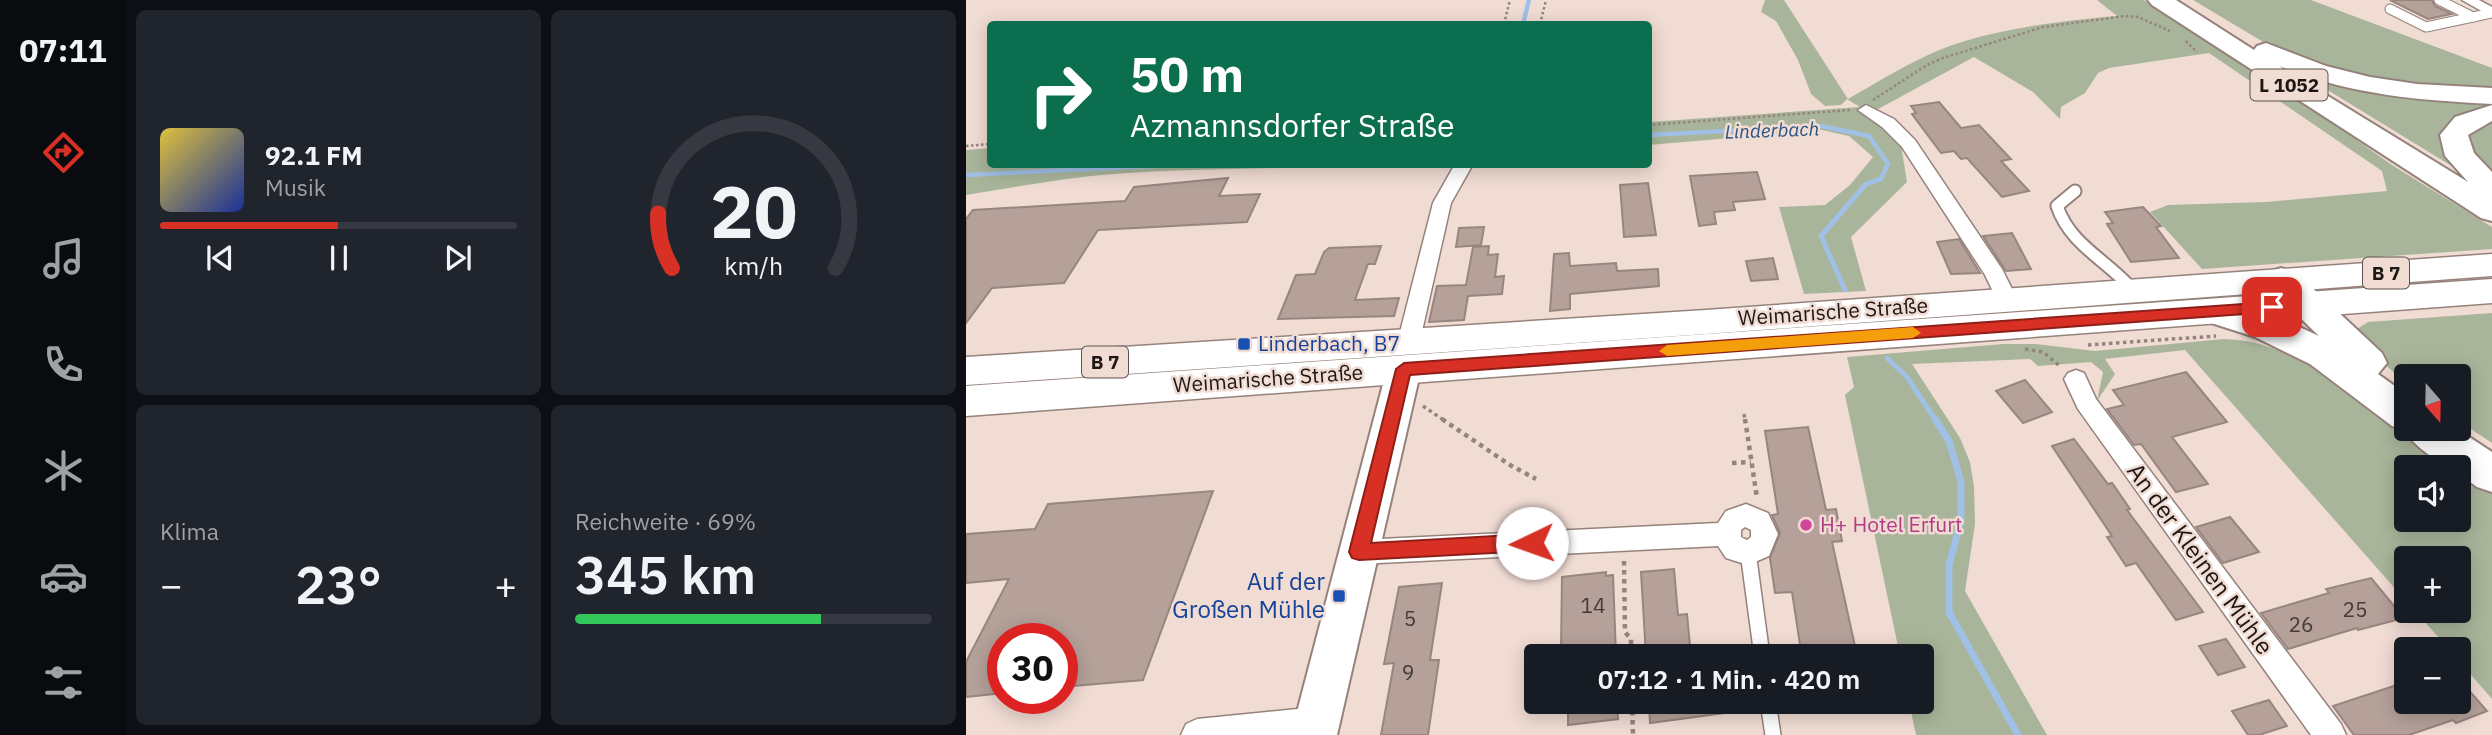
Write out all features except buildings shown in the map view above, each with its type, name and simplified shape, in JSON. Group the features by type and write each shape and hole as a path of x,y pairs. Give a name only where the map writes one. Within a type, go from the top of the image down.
{"highway":[{"name":"L 1052","path":"2167,8 2295,63 2369,85 2416,92 2492,96"},
{"name":"L 1052","path":"2167,8 2492,211"},
{"name":"L 1052","path":"2235,38 2492,196"},
{"path":"2492,113 2469,120 2458,127 2454,135 2460,156 2492,190"},
{"path":"2293,297 2308,338 2323,354"},
{"path":"2293,297 2394,384"},
{"name":"B 7","path":"2216,311 2268,328 2323,354 2394,406"},
{"path":"2471,440 2492,454"},
{"path":"2443,441 2492,474"}],"main road":[{"name":"Weimarische Straße","path":"966,371 1407,355 2216,311 2492,265"},
{"name":"Weimarische Straße","path":"2014,324 2133,290 2293,297 2492,291"},
{"name":"Weimarische Straße","path":"966,401 1407,355"}],"street":[{"path":"2469,0 2492,13"},
{"path":"1866,110 1888,123 1909,144 1995,274 2014,324"},
{"path":"1197,735 1315,729 1445,196 1462,168"},
{"name":"An der Kleinen Mühle","path":"2076,379 2086,403 2330,735"},
{"path":"1751,517 1762,524 1766,534 1762,545 1748,552 1734,548 1726,534 1734,520 1751,517"},
{"path":"1359,552 1726,534"}],"lane":[{"path":"2439,0 2473,17"},
{"path":"2390,9 2426,27 2492,13"},
{"path":"2074,191 2057,206 2061,223 2077,242 2123,277 2133,290"},
{"path":"1748,552 1760,644"},
{"path":"1770,714 1773,735"}],"path":[{"path":"1505,21 1510,0"},
{"path":"1541,21 1546,0"},
{"path":"1652,125 1866,110 1874,98 1927,65 2043,27 2125,16 2138,17 2167,8"},
{"path":"2180,37 2196,52"},
{"path":"966,146 987,144"},
{"path":"2014,324 2076,379"},
{"path":"1421,405 1510,465 1536,479"},
{"path":"1744,414 1757,498 1751,517"},
{"path":"1732,463 1751,462"},
{"path":"1623,538 1625,632 1631,639 1631,644"},
{"path":"1632,714 1633,735"}],"green space":[{"path":"1765,0 1784,0 1848,99 1907,65 1949,46 2021,28 2117,16 2097,0 2144,0 2392,165 2492,227 2492,249 2202,269 2150,212 2168,205 2266,202 2387,191 2382,171 2209,53 2109,68 2098,73 2085,93 2061,107 2060,119 2033,92 1974,57 1869,114 1901,145 1907,182 1851,237 1866,291 1804,294 1779,207 1825,205 1850,185 1873,157 1849,136 1822,130 1652,145 1652,122 1860,107 1847,99 1841,105 1825,106 1811,94 1798,60 1776,21 1761,12"},
{"path":"2193,0 2311,0 2492,68 2492,92 2380,83 2280,52"},
{"path":"2282,62 2492,100 2492,107 2460,115 2454,122 2481,184"},
{"path":"2492,117 2492,180 2466,141 2469,132"},
{"path":"987,148 987,168 1276,168 1113,174 966,195 966,150"},
{"path":"2492,313 2492,443 2471,429 2471,364 2394,364 2394,373 2344,329 2357,329 2368,322"},
{"path":"2224,339 2256,343 2286,353 2346,386 2394,421 2394,441 2419,441 2437,455 2394,455 2394,532 2471,532 2471,479 2492,492 2492,699 2471,675 2471,637 2438,637 2426,623 2471,623 2471,546 2394,546 2394,587 2185,350 2105,359 2115,374 2097,401 2103,372 2091,362 2038,366 2030,359 1912,364 1960,438 1970,462 1975,524 1965,591 2047,735 1916,735 1912,714 1934,714 1934,644 1897,644 1845,395 1854,387 1847,357 2003,344 2036,344 2095,351"}],"waterway":[{"path":"1524,21 1529,0"},
{"name":"Linderbach","path":"1652,135 1821,126 1869,136 1888,164 1881,179 1872,182"},
{"path":"966,175 1112,168"},
{"name":"Linderbach","path":"1845,290 1821,236 1866,184 1877,180"},
{"name":"Linderbach","path":"1887,358 1907,377 1936,421"},
{"name":"Linderbach","path":"1935,419 1949,441 1961,482 1961,520 1949,565 1949,612 2018,735"}],"slow traffic":[{"path":"1667,351 1913,333"}],"place":[{"name":"Linderbach, B7","path":"1244,344"},
{"name":"H+ Hotel Erfurt","path":"1806,525"},
{"name":"Auf der Großen Mühle","path":"1339,596"}],"route":[{"path":"1532,543 1359,552 1404,369 2272,307"}]}
